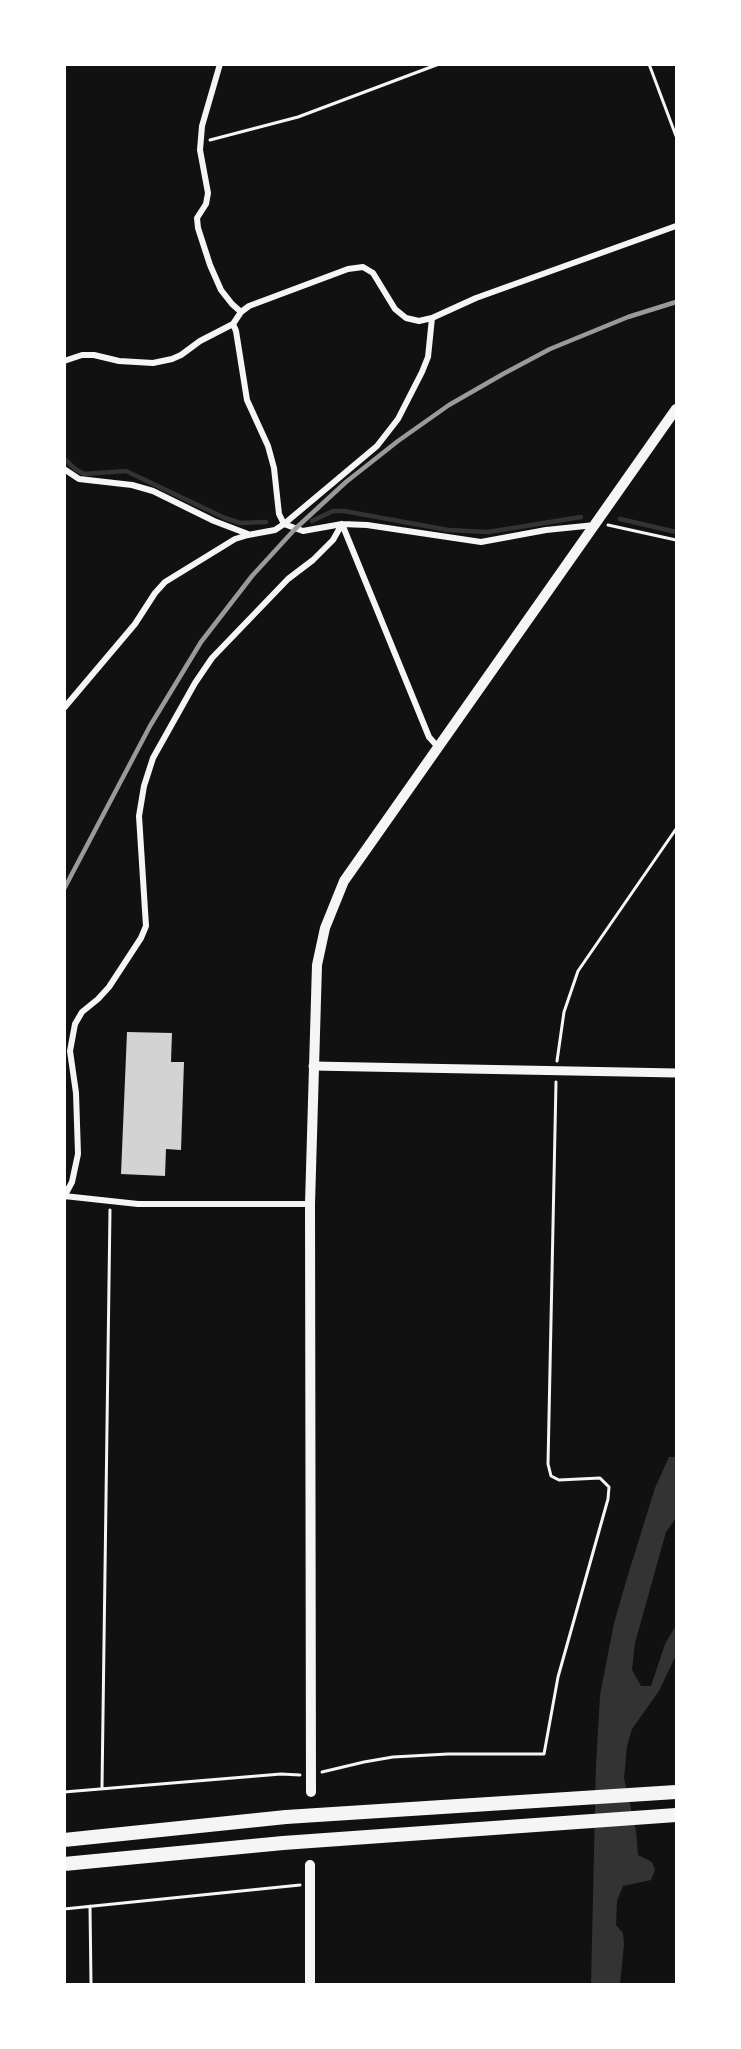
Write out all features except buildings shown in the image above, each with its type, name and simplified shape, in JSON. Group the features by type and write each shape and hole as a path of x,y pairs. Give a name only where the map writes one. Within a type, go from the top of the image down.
{"highway":[{"path":"64,1840 286,1817 676,1792"},
{"path":"64,1864 283,1843 676,1815"}],"main road":[{"path":"311,1792 310,1204 317,964 325,928 344,881 676,409"},
{"path":"310,1865 310,1984"}],"street":[{"path":"220,64 204,113 200,141 208,193 206,204 197,218 210,265 221,290 241,312"},
{"path":"64,361 82,355 94,355 118,361 153,363 172,359 200,340 233,324 241,312 249,306 348,269 363,267 372,273 395,309 406,318 419,321 432,318 476,298 676,226"},
{"path":"64,708 135,624 165,582 235,539 274,530 284,524 377,446 388,434 422,372 428,357 432,318"},
{"path":"233,324 247,400 271,457 279,513 284,524 303,531 342,525 367,525 481,542 546,530 596,525"},
{"path":"64,469 79,479 132,485 153,491 248,535"},
{"path":"342,525 429,736 438,747"},
{"path":"310,1204 110,1202 65,1196 72,1182 78,1154 76,1093 70,1051 75,1024 82,1012 109,987 141,938 146,926 139,816 144,786 153,758 195,683 212,658 288,579 313,560 333,540 342,525"},
{"path":"313,1066 676,1073"}],"path":[{"path":"200,141 298,117 439,64"},
{"path":"649,64 676,136"},
{"path":"596,525 616,526 676,540"},
{"path":"64,1792 102,1787 281,1774 311,1774 393,1757 448,1754 544,1754 558,1677 608,1499 609,1487 600,1478 559,1480 551,1476 548,1464 556,1070 564,1012 578,971 676,829"},
{"path":"102,1787 110,1202"},
{"path":"64,1909 311,1884"},
{"path":"90,1906 91,1984"}],"shaded area":[{"path":"669,1457 676,1457 676,1518 666,1532 635,1643 632,1670 641,1686 651,1686 665,1644 676,1625 676,1655 659,1691 632,1729 627,1746 624,1778 636,1831 638,1855 652,1862 655,1870 651,1880 623,1886 617,1901 616,1925 623,1933 624,1945 620,1984 591,1984 596,1765 600,1695 614,1623 627,1578 655,1488"}],"waterway":[{"path":"64,458 84,474 126,471 225,518 240,523 266,522"},
{"path":"312,521 333,511 344,511 448,530 488,532 581,517"},
{"path":"620,519 676,532"}],"railway":[{"path":"64,889 150,726 201,642 252,576 295,529 346,482 449,405 550,349 628,317 676,302"}]}
